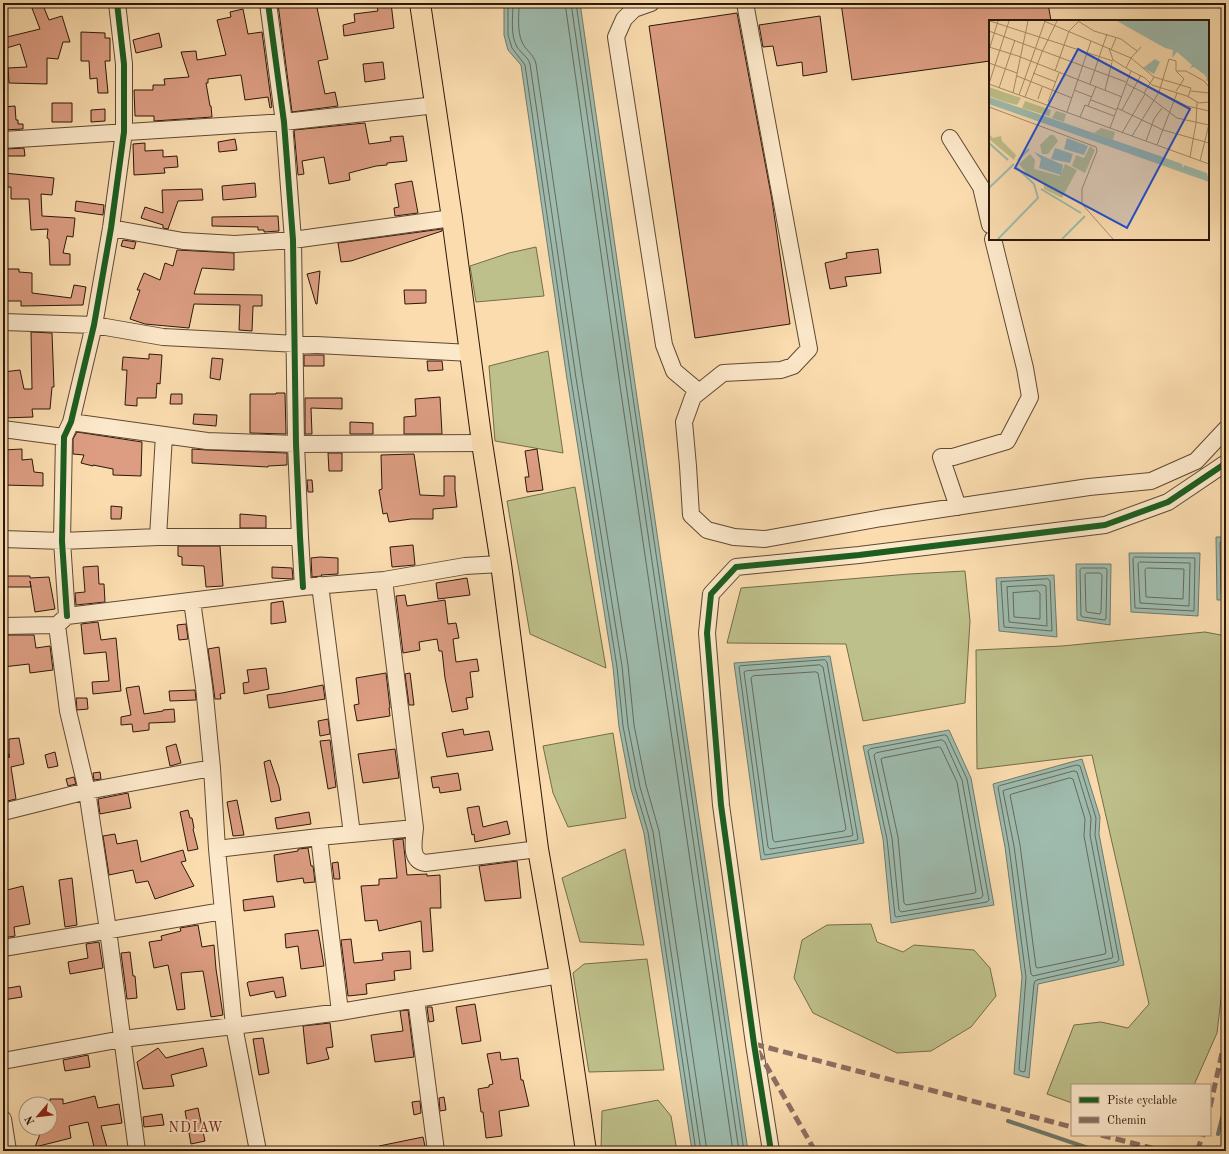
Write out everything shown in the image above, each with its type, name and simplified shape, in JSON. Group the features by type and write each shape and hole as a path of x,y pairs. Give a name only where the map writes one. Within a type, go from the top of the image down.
{"main road":[{"path":"420,3 452,218 482,443 501,564 538,849 560,975 586,1151"}],"street":[{"path":"117,3 124,64 124,132 111,228 94,325 71,422 64,437 62,620 68,711 87,791 108,930 137,1151"},
{"path":"268,3 284,122 293,240 296,444 303,587"},
{"path":"650,3 634,9 624,19 616,37 664,345 674,371 699,392"},
{"path":"745,3 809,349 793,366 782,370 723,373 693,397 684,422 691,515 707,530 734,537 765,538 827,527 1089,487 1151,481 1196,461 1226,429"},
{"path":"3,140 284,122 436,105"},
{"path":"950,138 981,187 989,221"},
{"path":"111,228 183,241 235,244 293,240 452,218"},
{"path":"958,507 941,457 953,456 1007,441 1030,397 1025,368 993,240"},
{"path":"3,322 94,325 163,337 471,353"},
{"path":"71,422 207,441 296,444 482,443"},
{"path":"3,429 64,437"},
{"path":"158,537 164,435"},
{"path":"771,1151 754,1044 721,805 707,632 711,594 736,567 867,554 1105,525 1168,502 1226,462"},
{"path":"3,539 62,541 158,537 300,537"},
{"path":"3,626 62,620 303,587 384,580 465,566 501,564"},
{"path":"384,580 415,828 414,853 416,858 418,861 425,863 538,849"},
{"path":"320,585 352,834"},
{"path":"192,601 204,686 212,768 222,911 234,1026 258,1151"},
{"path":"3,812 87,791 212,768"},
{"path":"217,849 415,828"},
{"path":"319,837 340,1012"},
{"path":"3,948 222,911"},
{"path":"3,1061 122,1040 340,1012 560,975"},
{"path":"416,999 436,1151"},
{"path":"3,1119 8,1151"}],"green space":[{"path":"536,247 544,296 476,302 470,266 509,253"},
{"path":"548,351 563,453 495,441 489,366"},
{"path":"575,487 606,668 530,634 507,501"},
{"path":"965,571 970,621 965,703 863,721 846,644 727,643 741,588 909,574"},
{"path":"1205,632 1226,636 1226,957 1217,1033 1194,1084 1071,1084 1071,1103 1047,1094 1074,1025 1101,1022 1128,1028 1149,1004 1092,755 977,769 976,650 1062,646"},
{"path":"613,733 626,818 568,827 553,793 543,746"},
{"path":"625,849 644,945 580,942 562,878"},
{"path":"871,924 877,942 903,952 914,945 974,950 990,968 996,996 971,1027 931,1051 897,1053 813,1013 794,978 802,940 827,925"},
{"path":"647,959 664,1070 589,1072 573,973 584,964"},
{"path":"658,1100 671,1116 677,1151 601,1151 602,1111"}],"water":[{"path":"504,3 580,3 748,1151 692,1151 644,833 631,789 619,727 613,667 567,379 521,65 508,50 504,35"},
{"path":"1216,537 1226,537 1226,600 1217,600"},
{"path":"1129,553 1200,553 1198,616 1131,612"},
{"path":"1076,564 1111,564 1110,625 1077,620"},
{"path":"1054,575 1057,637 999,631 996,578"},
{"path":"830,656 864,843 761,860 734,663"},
{"path":"949,730 971,778 994,905 891,923 883,839 863,746"},
{"path":"1082,759 1100,817 1099,834 1124,965 1038,984 1029,1078 1014,1074 1022,977 1005,847 993,784"}],"building":[{"path":"30,3 42,3 49,20 62,16 70,42 63,42 58,59 47,58 47,84 9,83 8,68 27,67 20,44 3,49 3,38 40,29"},
{"path":"316,3 328,59 318,61 325,94 335,92 338,106 292,112 278,4"},
{"path":"376,3 391,3 394,28 344,36 343,25 355,22 354,14 378,11"},
{"path":"841,3 949,3 949,6 972,3 1048,3 1051,20 989,20 989,61 852,80"},
{"path":"243,9 248,34 262,32 272,107 270,108 268,97 245,100 241,75 208,79 208,83 206,83 212,117 154,121 154,116 135,116 134,90 153,90 153,85 165,85 164,79 189,77 181,52 196,51 197,60 226,55 217,20 231,17 230,12"},
{"path":"737,13 772,200 790,324 695,338 649,26"},
{"path":"820,16 827,72 803,76 802,62 777,66 773,46 763,47 759,25"},
{"path":"81,32 105,33 105,38 110,38 110,61 105,61 108,93 98,93 97,78 90,79 89,61 81,61"},
{"path":"159,33 162,47 136,53 133,40"},
{"path":"383,62 385,79 365,82 363,64"},
{"path":"52,103 72,103 72,122 52,122"},
{"path":"15,106 16,120 18,120 18,124 23,124 23,129 3,130 3,107"},
{"path":"105,109 105,121 91,122 91,110"},
{"path":"365,123 369,144 391,141 390,137 403,136 407,161 387,163 387,165 376,166 349,173 350,180 329,184 324,157 302,161 304,174 298,175 294,130"},
{"path":"235,139 237,150 219,152 218,142"},
{"path":"145,143 145,151 163,150 163,157 177,156 178,167 164,168 165,173 134,175 133,144"},
{"path":"24,148 25,156 6,156 6,149"},
{"path":"4,173 54,178 52,195 41,194 42,216 75,218 73,237 67,236 63,253 70,254 70,265 50,265 49,239 47,238 48,229 31,230 29,199 11,199 11,187 4,187"},
{"path":"412,181 418,213 395,216 394,208 399,207 395,184"},
{"path":"255,183 256,197 223,200 222,186"},
{"path":"202,189 203,200 178,201 168,229 163,228 163,225 141,218 145,207 163,213 162,190"},
{"path":"76,201 104,205 103,215 75,211"},
{"path":"278,216 279,231 264,232 264,230 258,230 258,227 212,226 212,217"},
{"path":"442,229 442,231 351,261 341,262 338,243"},
{"path":"123,240 136,242 134,249 121,246"},
{"path":"878,249 881,273 845,277 847,286 830,289 825,263 847,258 846,253"},
{"path":"177,250 234,253 234,270 202,268 194,294 262,295 262,306 253,306 252,331 239,330 240,305 194,304 189,328 145,324 130,319 140,290 137,290 144,273 160,280 165,263 173,266"},
{"path":"3,269 19,269 19,272 32,273 32,293 71,298 74,285 86,287 83,305 21,306 21,301 3,301"},
{"path":"320,271 317,304 316,304 307,274"},
{"path":"404,290 426,290 426,303 405,304"},
{"path":"31,332 52,333 54,387 52,387 50,409 32,409 33,417 3,418 3,372 20,370 24,389 32,389"},
{"path":"149,354 162,355 160,384 157,383 156,398 137,398 137,406 125,405 127,370 122,370 123,357 149,359"},
{"path":"304,355 324,355 324,366 304,366"},
{"path":"212,358 223,359 220,380 210,378"},
{"path":"427,361 442,361 443,370 428,371"},
{"path":"285,393 286,434 250,433 250,394"},
{"path":"171,394 182,394 182,404 170,404"},
{"path":"440,397 442,434 404,434 404,417 416,416 415,399"},
{"path":"305,398 342,398 342,409 311,408 312,434 305,434"},
{"path":"194,414 217,415 216,426 193,424"},
{"path":"350,422 373,423 373,434 350,434"},
{"path":"77,432 142,442 141,476 113,475 113,469 81,463 84,455 73,454 73,439"},
{"path":"22,449 22,460 32,459 34,472 43,473 43,486 3,485 3,450"},
{"path":"192,449 287,453 287,465 268,467 192,463"},
{"path":"537,449 543,490 527,492 525,477 529,477 525,451"},
{"path":"328,453 342,453 342,471 329,471"},
{"path":"414,454 420,495 444,496 444,476 455,476 457,507 433,509 433,519 411,519 389,522 387,513 383,514 379,490 382,489 381,455"},
{"path":"307,480 312,480 313,492 308,492"},
{"path":"111,506 122,507 121,519 111,519"},
{"path":"240,514 266,516 266,528 240,528"},
{"path":"413,545 415,565 392,567 390,547"},
{"path":"178,546 220,546 223,586 206,587 204,566 182,565 182,557 178,556"},
{"path":"311,558 338,558 338,574 312,577"},
{"path":"98,566 99,584 104,584 105,602 76,605 75,593 85,592 83,567"},
{"path":"272,567 292,568 293,579 272,578"},
{"path":"3,576 30,576 30,578 49,577 55,609 35,612 31,587 3,587"},
{"path":"467,578 470,595 438,599 436,583"},
{"path":"405,595 407,606 445,600 448,624 456,623 459,638 453,639 456,662 477,659 479,671 470,672 473,697 466,698 468,709 452,712 445,678 442,651 439,651 437,639 419,642 420,650 403,653 396,596"},
{"path":"283,601 286,622 271,624 271,603"},
{"path":"98,622 101,640 116,638 121,691 93,694 92,682 109,681 106,652 84,654 81,624"},
{"path":"186,624 188,639 179,640 177,625"},
{"path":"34,635 36,648 50,646 53,670 30,673 29,664 3,667 3,636"},
{"path":"219,647 225,693 220,694 221,699 215,699 208,649"},
{"path":"266,668 269,689 244,694 243,683 249,682 247,670"},
{"path":"386,673 390,716 357,721 354,705 359,704 356,678"},
{"path":"410,673 414,705 409,705 405,674"},
{"path":"323,685 325,699 269,708 267,695"},
{"path":"139,686 144,714 174,709 175,722 149,723 149,730 133,732 132,724 121,725 121,717 131,715 126,688"},
{"path":"195,690 196,700 170,701 169,691"},
{"path":"76,698 87,698 88,709 77,710"},
{"path":"328,719 330,734 320,736 318,721"},
{"path":"463,729 464,735 489,731 493,750 447,757 442,733"},
{"path":"19,738 24,764 11,767 16,799 3,802 3,755 9,754 9,739"},
{"path":"330,740 336,787 328,789 320,741"},
{"path":"176,744 181,763 170,766 166,747"},
{"path":"395,749 399,778 363,783 358,754"},
{"path":"55,752 58,766 48,768 45,755"},
{"path":"270,760 279,787 281,800 271,802 264,762"},
{"path":"100,772 101,779 94,780 93,773"},
{"path":"458,773 461,790 440,793 439,787 433,788 431,777"},
{"path":"74,777 76,784 68,786 66,779"},
{"path":"128,793 131,808 100,814 98,799"},
{"path":"237,800 244,835 233,836 227,802"},
{"path":"479,806 483,827 507,821 510,834 475,842 474,834 472,835 467,808"},
{"path":"188,810 190,818 192,818 198,849 188,851 180,812"},
{"path":"309,812 311,824 277,829 275,818"},
{"path":"115,834 117,844 137,840 141,862 183,850 186,861 181,862 194,886 155,899 148,881 136,883 133,870 109,875 103,836"},
{"path":"403,839 407,875 440,875 441,908 430,908 433,951 423,952 421,921 379,931 377,920 365,921 361,886 379,885 379,879 397,878 393,840"},
{"path":"308,848 311,866 313,866 315,882 304,883 303,878 277,882 274,855"},
{"path":"517,861 521,898 485,901 479,866"},
{"path":"338,862 340,879 334,879 332,863"},
{"path":"72,878 77,925 65,927 59,880"},
{"path":"23,886 30,924 14,927 15,936 3,938 3,918 7,917 3,891"},
{"path":"273,896 275,907 244,911 243,900"},
{"path":"198,925 202,947 214,945 223,1015 211,1017 203,971 181,973 185,1009 177,1010 168,965 154,968 149,942 162,940 161,936 181,931 180,928"},
{"path":"318,930 324,966 301,969 298,946 286,948 285,934"},
{"path":"351,939 354,963 383,960 382,953 410,951 411,969 394,971 395,980 366,984 367,994 348,996 341,940"},
{"path":"99,942 103,968 70,974 68,962 88,958 86,944"},
{"path":"130,952 133,976 135,976 137,998 127,999 121,953"},
{"path":"283,977 286,996 276,998 274,991 250,996 248,982"},
{"path":"20,986 22,997 3,1000 3,989"},
{"path":"475,1004 481,1041 462,1044 456,1007"},
{"path":"427,1007 432,1007 434,1021 429,1022"},
{"path":"408,1010 414,1057 375,1062 371,1035 403,1031 400,1011"},
{"path":"330,1023 333,1047 326,1048 329,1059 307,1064 303,1026"},
{"path":"263,1038 269,1073 259,1075 253,1039"},
{"path":"158,1048 166,1058 203,1048 207,1066 171,1075 174,1086 143,1089 137,1062"},
{"path":"500,1052 501,1060 518,1058 521,1080 523,1080 529,1106 499,1111 502,1136 486,1138 483,1112 481,1112 478,1089 489,1087 489,1085 493,1084 487,1054"},
{"path":"88,1055 90,1067 65,1071 63,1060"},
{"path":"95,1096 98,1108 119,1104 122,1123 101,1126 108,1151 95,1151 88,1122 69,1126 71,1138 35,1147 39,1136 58,1136 58,1099 63,1099 63,1104"},
{"path":"444,1097 446,1110 440,1111 439,1098"},
{"path":"420,1101 421,1113 414,1115 412,1102"},
{"path":"198,1108 205,1141 191,1144 185,1111"},
{"path":"162,1114 164,1125 144,1127 143,1117"},
{"path":"423,1137 426,1151 379,1151 379,1146"}],"waterway":[{"path":"1218,1134 1226,1102"},
{"path":"1008,1121 1097,1151"}],"marked path":[{"path":"1211,1102 1226,1035"},
{"path":"754,1044 1071,1127"},
{"path":"758,1051 815,1151"},
{"path":"1105,1136 1163,1151"},
{"path":"1197,1151 1203,1136"}],"cycle path":[{"path":"67,616 62,541 64,437 71,422 94,325 111,228 124,132 124,64 117,3"},
{"path":"268,3 284,122 293,240 296,444 303,587"},
{"path":"771,1151 754,1044 721,805 707,633 711,594 736,567 859,555 1105,525 1168,502 1226,463"}],"district":[{"name":"NDIAW","path":"196,1128"}]}
